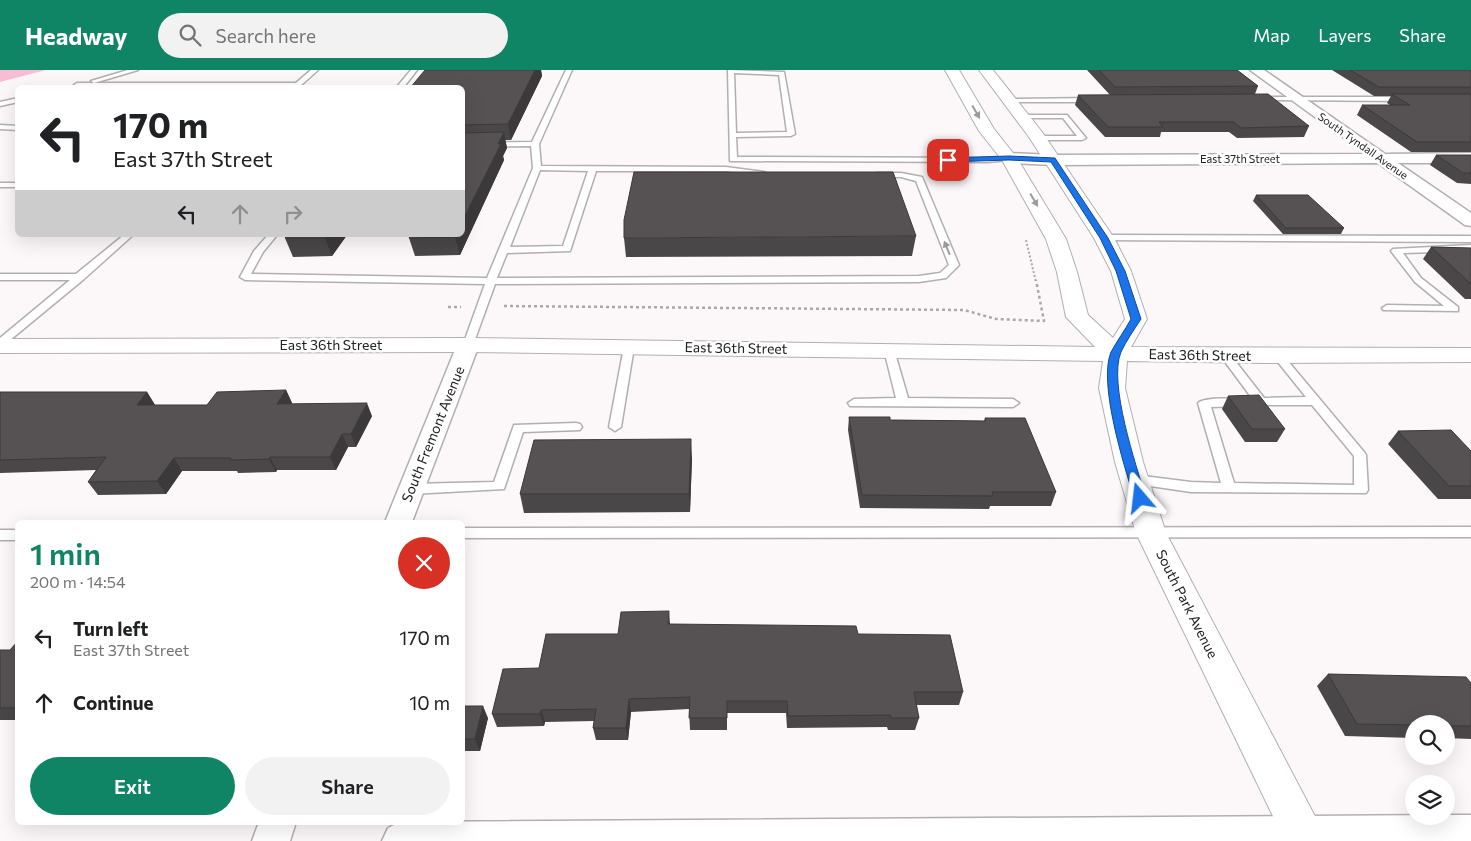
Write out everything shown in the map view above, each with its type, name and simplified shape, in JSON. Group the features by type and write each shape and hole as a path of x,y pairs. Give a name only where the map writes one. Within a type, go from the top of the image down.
{"main road":[{"path":"952,70 987,131 1009,158 1056,239 1067,272 1078,317 1116,353"},
{"name":"South Park Avenue","path":"986,70 1053,160 1104,238 1121,271 1136,319 1116,353 1112,388 1134,480 1151,533 1306,838"},
{"name":"East 36th Street","path":"0,345 468,345 1278,356 1471,355"}],"street":[{"name":"South Tyndall Avenue","path":"1256,70 1471,221"},
{"name":"East 37th Street","path":"1009,158 1053,160 1471,158"},
{"name":"South Fremont Avenue","path":"399,520 468,345"},
{"path":"270,841 277,825"},
{"path":"401,841 1306,838 1471,834"}],"lane":[{"path":"77,85 135,70"},
{"path":"297,85 315,70"},
{"path":"402,85 414,70"},
{"path":"468,345 491,281 537,168 535,144 569,70"},
{"path":"726,169 733,159 731,71 782,73 791,134 763,136 733,135"},
{"path":"1248,99 1413,99"},
{"path":"1010,101 1103,100"},
{"path":"0,104 15,101"},
{"path":"1021,116 1065,116 1082,138 1038,138"},
{"path":"0,127 15,128"},
{"path":"465,145 535,144"},
{"path":"733,159 987,160 1009,158"},
{"path":"537,168 726,169 769,175"},
{"path":"504,250 567,249 593,169"},
{"path":"271,237 259,251 245,277 491,281 919,280 943,276 954,265 919,179 901,174 872,175"},
{"path":"0,185 15,185"},
{"path":"0,345 127,237"},
{"path":"1104,238 1471,239"},
{"path":"1387,308 1454,309 1418,280 1396,251 1471,248"},
{"path":"0,277 81,277"},
{"path":"615,427 629,347"},
{"path":"889,350 903,402"},
{"path":"1225,355 1261,402"},
{"path":"1134,480 1191,487 1361,490 1360,455 1278,356"},
{"path":"1229,488 1204,403 1316,401"},
{"path":"854,403 1013,403"},
{"path":"411,489 499,486 518,428 576,427"},
{"path":"465,533 1471,532"},
{"path":"0,535 15,535"}],"path":[{"path":"514,306 964,310 996,319 1044,321"}],"shaded area":[{"path":"0,70 46,70 0,82"}],"building":[{"path":"425,70 535,70 508,124 465,125 465,85 412,85"},
{"path":"1099,70 1237,70 1258,86 1115,87"},
{"path":"1350,70 1471,70 1471,87 1379,87"},
{"path":"1268,94 1309,126 1241,128 1234,122 1159,122 1163,127 1108,127 1078,95"},
{"path":"1391,94 1471,94 1471,142 1417,142 1362,105 1410,105"},
{"path":"504,132 498,144 501,144 465,216 465,133"},
{"path":"1436,155 1471,155 1471,173 1463,173"},
{"path":"634,172 893,172 916,236 624,238 624,220"},
{"path":"1256,195 1308,195 1344,228 1286,228"},
{"path":"286,237 326,237 325,238"},
{"path":"410,237 455,237 409,238"},
{"path":"1431,247 1471,248 1471,284"},
{"path":"286,390 277,404 367,403 351,434 342,434 330,457 270,457 269,459 230,460 231,458 174,458 157,481 88,482 106,457 0,460 0,392 147,392 137,405 207,405 217,392"},
{"path":"1259,395 1285,429 1252,429 1228,396"},
{"path":"849,417 890,417 890,420 986,421 985,418 1025,418 1056,492 992,492 993,496 862,495"},
{"path":"1451,430 1471,451 1471,486 1449,486 1398,431"},
{"path":"691,439 689,494 520,494 534,440"},
{"path":"669,611 668,624 856,626 858,634 950,635 963,692 914,692 919,718 891,718 890,715 788,716 787,701 727,701 727,718 689,718 690,697 629,699 626,728 593,728 596,709 541,710 540,714 492,714 503,669 539,668 546,634 618,634 621,612"},
{"path":"15,644 15,708 0,708 0,650 10,650"},
{"path":"1328,674 1466,677 1471,683 1471,726 1455,726 1455,715 1405,715 1405,725 1357,724"},
{"path":"465,706 483,706 475,739 465,739"}],"route":[{"path":"948,160 1009,158 1053,160 1104,238 1121,271 1136,319 1116,353 1112,388 1129,462 1140,498"}]}
